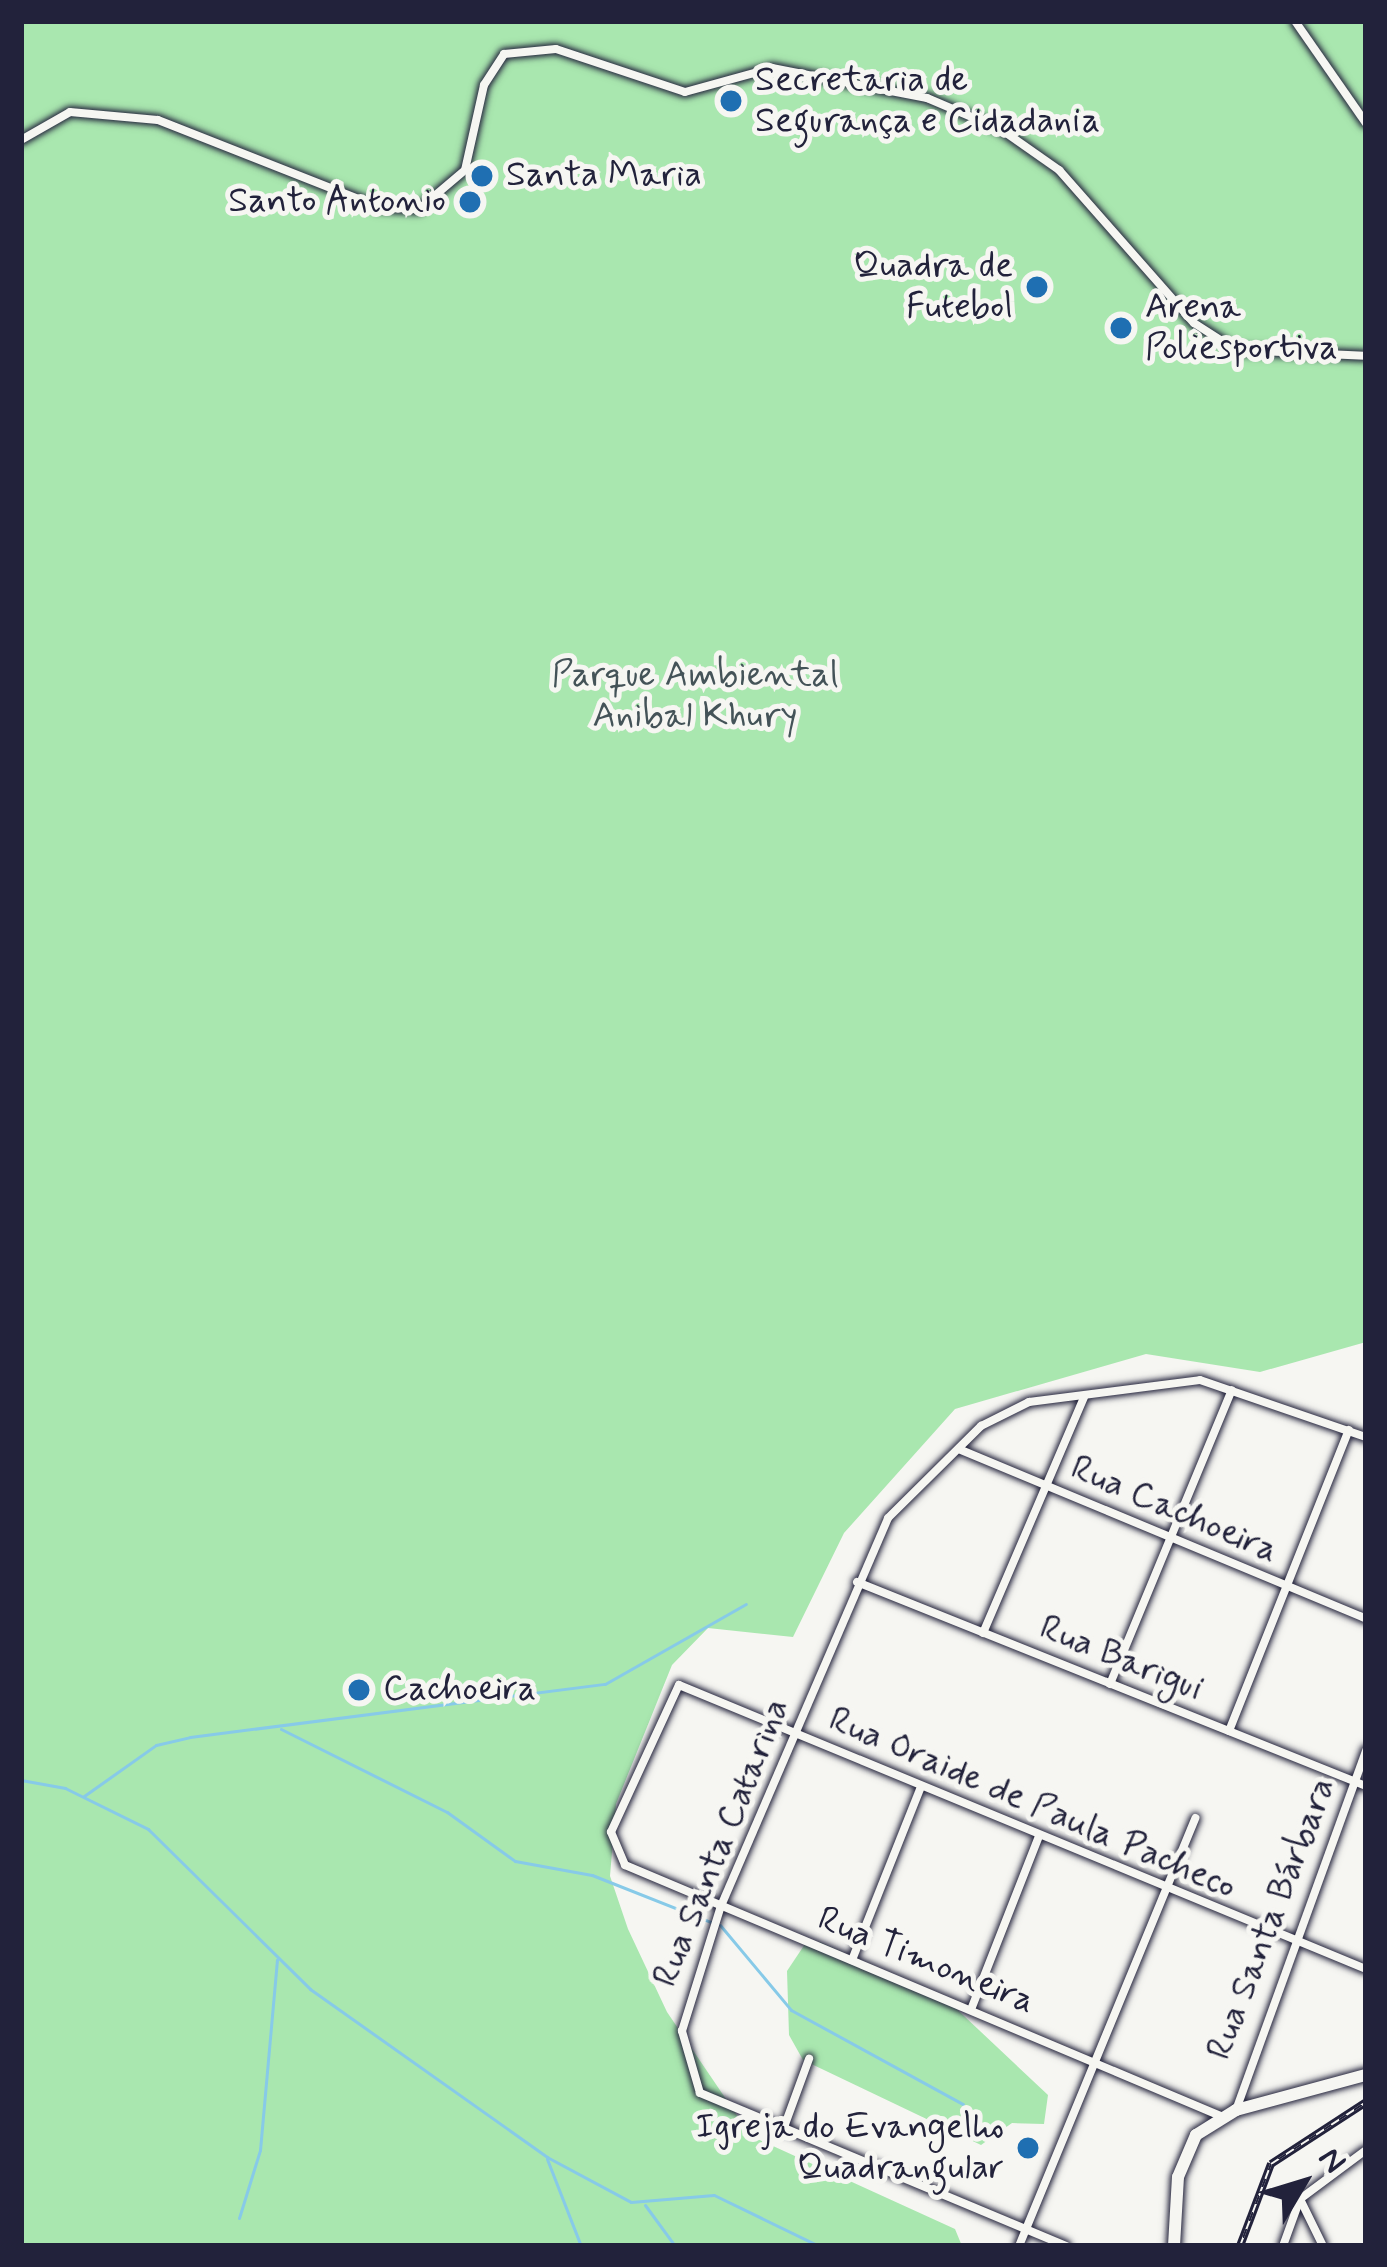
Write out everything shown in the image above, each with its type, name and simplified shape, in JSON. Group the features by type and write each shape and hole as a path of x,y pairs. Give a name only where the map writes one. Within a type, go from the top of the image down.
{"main road":[{"path":"1174,2246 1184,2154 1229,2113 1342,2090 1366,2075"}],"street":[{"path":"1295,21 1366,123"},
{"path":"21,140 70,112 158,120 379,207 419,209 465,170 484,85 504,54 556,49 685,92 772,68 927,98 1002,130 1059,170 1194,323 1236,350 1366,356"},
{"name":"Rua Santa Catarina","path":"1066,2246 712,2102 687,2072 685,2012 721,1906 888,1518 1005,1411 1171,1380 1232,1390 1366,1437"},
{"path":"1110,1684 1165,1539 1232,1390"},
{"path":"983,1633 1084,1396"},
{"path":"1229,1731 1293,1590 1349,1430"},
{"name":"Rua Cachoeira","path":"961,1450 1366,1619"},
{"name":"Rua Barigui","path":"857,1582 1366,1786"},
{"name":"Rua Oraide de Paula Pacheco","path":"612,1851 679,1685 1288,1941 1366,1969"},
{"name":"Rua Santa Bárbara","path":"1229,2113 1288,1941 1366,1750"},
{"path":"852,1960 921,1787"},
{"path":"1019,2246 1195,1818"},
{"path":"972,2007 1039,1836"},
{"name":"Rua Timoneira","path":"612,1851 721,1906 1229,2113"},
{"path":"783,2130 808,2059"},
{"path":"1283,2246 1300,2199 1366,2150"},
{"path":"1300,2199 1323,2246"}],"green space":[{"name":"Parque Ambiental Anibal Khury","path":"21,21 1366,21 1366,1342 1260,1372 1146,1354 955,1409 844,1533 793,1637 708,1628 672,1665 616,1804 610,1876 628,1929 667,2012 751,2136 955,2229 962,2246 21,2246"},
{"path":"820,1942 946,1999 1048,2095 1044,2124 1012,2123 981,2145 803,2060 789,2035 787,1971 805,1944"}],"waterway":[{"path":"84,1796 156,1745 190,1737 605,1684 746,1604"},
{"path":"281,1729 447,1812 515,1861 592,1875 711,1922"},
{"path":"21,1780 65,1788 148,1829 310,1989 547,2157 631,2202 714,2195 819,2246"},
{"path":"720,1925 791,2010 963,2104"},
{"path":"239,2218 260,2150 277,1960"},
{"path":"547,2159 581,2246"},
{"path":"645,2205 675,2246"}],"railway":[{"path":"1240,2246 1271,2164 1366,2102"}],"place":[{"name":"Secretaria de Segurança e Cidadania","path":"731,101"},
{"name":"Santa Maria","path":"482,176"},
{"name":"Santo Antonio","path":"470,202"},
{"name":"Quadra de Futebol","path":"1037,287"},
{"name":"Arena Poliesportiva","path":"1121,328"},
{"name":"Cachoeira","path":"359,1690"},
{"name":"Igreja do Evangelho Quadrangular","path":"1028,2148"}]}
